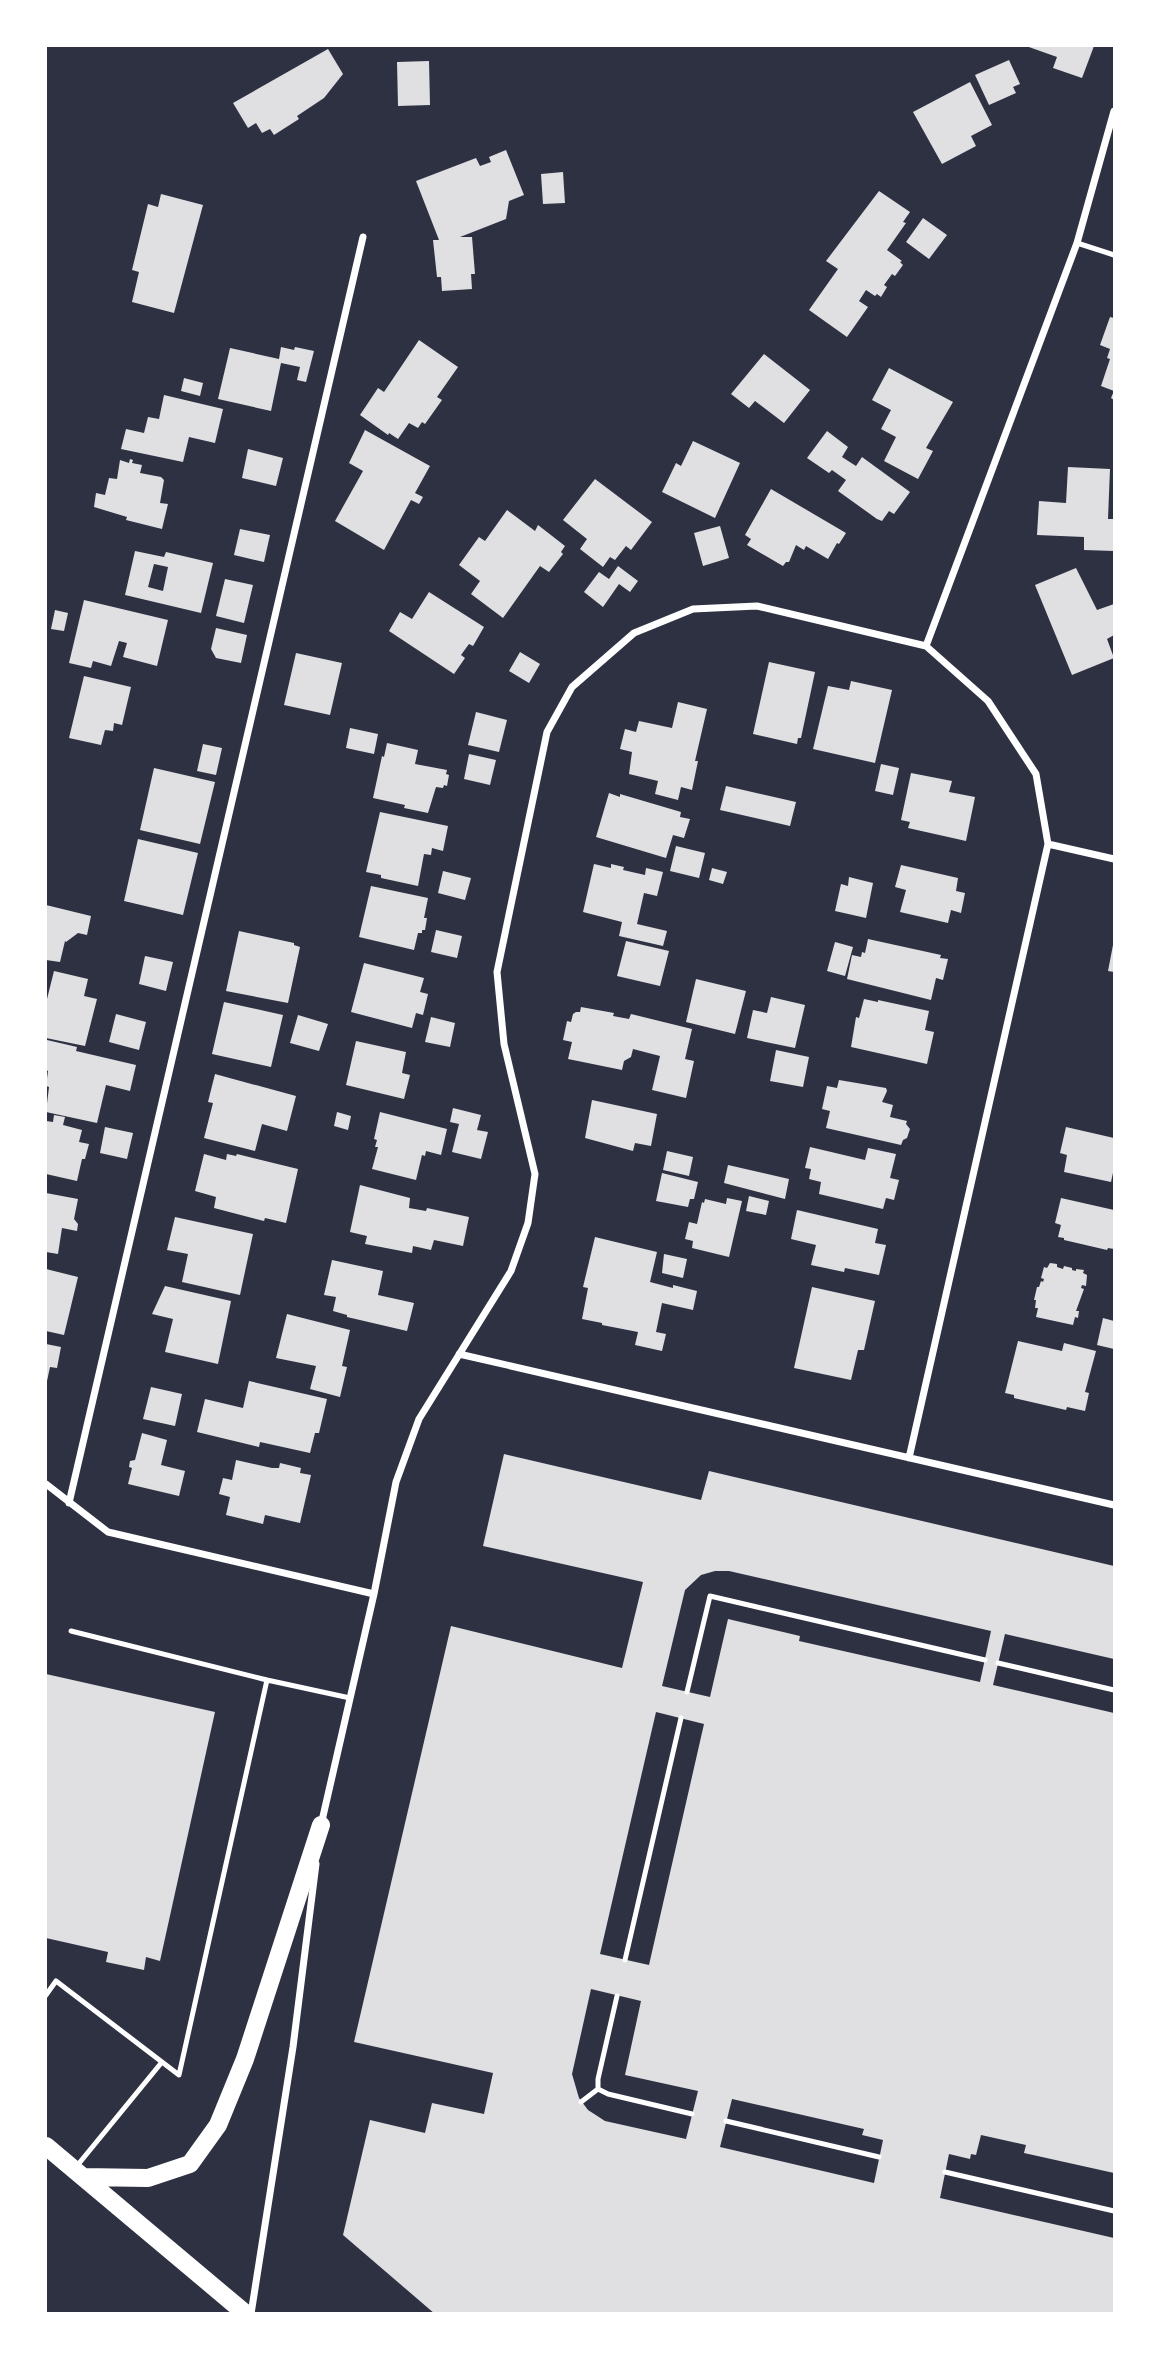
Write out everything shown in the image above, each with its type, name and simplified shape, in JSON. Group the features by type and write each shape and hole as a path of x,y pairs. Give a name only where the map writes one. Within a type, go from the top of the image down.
{"main road":[{"path":"78,2173 148,2178 190,2164 218,2124 245,2059 321,1825"},
{"path":"46,2146 249,2314"}],"street":[{"path":"926,646 1077,243 1115,111"},
{"path":"69,1503 363,237"},
{"path":"249,2314 293,2048 321,1825 374,1594 396,1482 419,1419 511,1271 528,1223 535,1174 504,1044 498,972 547,732 572,688 634,632 693,609 757,606 926,646 988,701 1036,774 1048,844 909,1458"},
{"path":"1048,844 1115,859"},
{"path":"459,1354 1115,1505"},
{"path":"46,1484 107,1532 374,1594"}],"lane":[{"path":"1077,243 1115,255"},
{"path":"687,1692 710,1596 985,1660"},
{"path":"71,1630 267,1680 350,1698"},
{"path":"998,1663 1115,1690"},
{"path":"46,1995 56,1981 179,2075 267,1680"},
{"path":"625,1960 681,1718"},
{"path":"598,2088 617,1996"},
{"path":"78,2173 162,2062"},
{"path":"581,2102 598,2088"},
{"path":"598,2088 608,2094 692,2114"},
{"path":"726,2121 879,2157"},
{"path":"945,2172 1115,2211"}],"building":[{"path":"1026,46 1094,46 1082,78 1053,68 1057,57"},
{"path":"328,49 343,74 324,98 274,135 270,129 262,133 256,123 248,128 233,103"},
{"path":"1009,60 1020,84 1013,87 1016,93 989,105 975,75"},
{"path":"429,61 430,105 398,106 397,62"},
{"path":"970,82 992,125 971,136 976,146 942,164 913,112"},
{"path":"506,150 524,195 509,201 506,219 460,237 472,237 475,274 471,274 472,289 442,291 441,277 437,277 433,240 439,240 416,181 476,158 480,166 491,162 489,157"},
{"path":"563,172 565,203 543,204 541,174"},
{"path":"879,191 910,212 903,222 906,223 887,250 902,261 900,262 903,265 884,285 887,287 881,297 866,290 859,301 868,307 847,337 809,310 838,269 826,261"},
{"path":"161,194 203,205 174,313 132,302 139,272 132,270 148,204 158,207"},
{"path":"923,218 947,235 929,259 906,242"},
{"path":"1110,317 1114,318 1114,391 1101,386 1110,359 1107,358 1110,349 1100,345"},
{"path":"419,340 458,367 437,397 442,400 425,424 422,422 418,428 409,423 398,439 360,415 378,388 384,392"},
{"path":"281,347 314,351 306,382 297,380 300,367 281,363 271,411 218,399 230,348 279,359"},
{"path":"764,354 810,390 784,423 755,401 749,408 731,394"},
{"path":"889,368 953,402 926,448 933,451 918,479 884,461 896,437 881,429 891,410 872,400"},
{"path":"184,378 203,383 200,396 181,391"},
{"path":"164,395 223,409 215,443 189,437 183,462 121,449 126,429 144,433 148,417 159,419"},
{"path":"365,430 430,466 415,493 423,497 419,504 411,500 384,550 335,521 363,471 349,463"},
{"path":"827,431 848,447 842,457 856,466 862,457 910,492 894,514 889,511 882,521 877,519 838,491 846,480 832,470 829,473 807,458"},
{"path":"693,441 740,463 715,518 662,492 676,463 681,466"},
{"path":"248,449 283,458 276,486 242,478"},
{"path":"130,459 133,460 132,463 142,465 140,473 164,480 160,503 168,504 162,529 126,520 127,517 94,507 96,493 105,495 109,478 117,479 120,460 129,463"},
{"path":"1068,467 1110,469 1108,519 1114,519 1114,551 1084,550 1084,537 1037,535 1039,501 1066,503"},
{"path":"595,479 652,522 631,550 626,546 615,560 610,557 603,567 580,549 587,539 563,520"},
{"path":"771,489 846,533 828,559 806,546 804,550 796,545 789,562 783,566 747,545 751,539 745,535"},
{"path":"507,510 535,531 538,525 565,546 561,552 563,554 549,572 540,566 503,618 471,594 480,581 459,565 479,537 485,541"},
{"path":"720,526 729,558 703,566 694,533"},
{"path":"240,529 270,535 264,562 234,555"},
{"path":"135,551 164,557 166,552 213,563 201,613 125,595","holes":["154,564 168,567 163,591 148,587"]},
{"path":"618,566 638,581 630,592 619,584 603,607 584,592 599,572 609,579"},
{"path":"1076,568 1097,610 1114,604 1114,635 1107,639 1114,658 1072,675 1035,585"},
{"path":"225,579 253,585 244,623 216,616"},
{"path":"429,592 484,627 473,646 469,644 461,655 465,658 454,674 389,631 400,612 412,619"},
{"path":"84,600 168,620 157,666 123,657 127,643 119,641 111,666 93,661 91,668 69,663"},
{"path":"55,610 68,613 64,631 51,629"},
{"path":"216,628 247,635 241,663 216,658 211,649"},
{"path":"520,652 540,664 529,683 509,671"},
{"path":"296,653 342,663 330,715 284,705"},
{"path":"769,662 815,672 801,738 798,738 797,744 753,734"},
{"path":"84,676 131,687 122,725 114,723 113,731 105,730 101,745 69,738"},
{"path":"851,681 892,690 875,763 813,749 828,686 849,690"},
{"path":"678,702 707,709 695,761 698,761 692,790 681,787 678,800 655,794 658,781 629,774 632,752 620,749 625,729 636,732 639,721 672,728"},
{"path":"476,712 507,720 499,752 468,745"},
{"path":"350,728 378,734 374,754 346,748"},
{"path":"387,743 418,750 415,764 447,770 447,786 436,787 428,813 373,798"},
{"path":"203,744 222,748 216,775 197,771"},
{"path":"469,754 496,760 490,785 464,779"},
{"path":"881,764 899,768 893,795 875,791"},
{"path":"154,768 215,782 200,844 140,830"},
{"path":"911,773 952,781 949,792 975,797 966,841 908,828 910,822 901,820"},
{"path":"726,786 796,802 790,826 720,810"},
{"path":"609,793 681,812 680,817 690,819 684,838 673,835 666,858 596,837"},
{"path":"380,812 448,826 443,851 432,848 431,855 424,854 418,886 366,872"},
{"path":"138,839 198,853 183,915 124,901"},
{"path":"676,846 705,853 699,878 670,871"},
{"path":"594,864 611,868 611,864 645,875 646,868 663,872 657,896 644,893 637,924 667,931 663,946 619,936 622,922 583,912"},
{"path":"901,865 958,878 956,891 965,893 961,913 951,910 948,923 900,912 906,890 895,887"},
{"path":"712,868 727,872 723,884 709,880"},
{"path":"443,871 471,878 465,900 438,893"},
{"path":"849,877 873,883 866,918 835,911 841,884 848,886"},
{"path":"371,886 428,898 424,918 427,918 425,930 418,933 414,950 359,937"},
{"path":"46,905 91,916 87,935 78,933 65,941 60,962 46,960"},
{"path":"436,930 462,936 457,958 431,952"},
{"path":"239,931 294,943 300,947 288,1003 226,991"},
{"path":"868,939 941,955 940,958 948,959 943,980 936,978 931,1000 847,979 852,955 861,957 862,952 865,953"},
{"path":"626,941 669,951 660,986 617,976"},
{"path":"835,942 853,947 845,976 827,971"},
{"path":"1114,945 1114,972 1108,971"},
{"path":"145,956 173,962 166,991 139,984"},
{"path":"364,963 424,978 420,992 428,994 423,1015 416,1013 412,1028 351,1012"},
{"path":"54,971 88,979 84,996 97,999 85,1046 46,1038 46,1003"},
{"path":"696,979 746,991 735,1034 686,1022"},
{"path":"771,997 805,1005 795,1048 747,1038 753,1010 767,1013"},
{"path":"864,999 929,1011 925,1030 934,1032 927,1064 851,1047 856,1017 859,1018"},
{"path":"224,1002 283,1015 271,1067 212,1054"},
{"path":"581,1007 614,1013 613,1016 629,1019 631,1014 692,1029 685,1059 694,1061 686,1098 652,1090 660,1056 633,1049 631,1057 624,1061 622,1070 568,1059 572,1042 563,1040 567,1021 571,1022 573,1014 580,1012"},
{"path":"116,1014 146,1022 139,1050 109,1042"},
{"path":"298,1015 328,1024 319,1051 290,1043"},
{"path":"431,1017 455,1023 450,1047 425,1042"},
{"path":"47,1040 77,1047 76,1051 136,1065 130,1091 106,1085 97,1123 46,1112 49,1087 46,1086"},
{"path":"356,1041 406,1052 402,1073 410,1075 404,1099 346,1085"},
{"path":"776,1050 809,1057 803,1087 770,1081"},
{"path":"215,1074 296,1096 287,1131 262,1124 255,1151 204,1138 213,1103 208,1102"},
{"path":"839,1080 886,1088 882,1102 893,1105 890,1117 907,1121 910,1129 901,1145 826,1128 830,1111 822,1109 827,1086 837,1088"},
{"path":"592,1100 657,1114 651,1146 635,1143 633,1151 585,1138"},
{"path":"453,1108 481,1115 477,1130 488,1132 481,1159 452,1152 459,1124 450,1122"},
{"path":"337,1112 351,1116 348,1130 334,1126"},
{"path":"380,1112 447,1129 441,1155 426,1151 425,1156 422,1155 416,1180 372,1169 378,1147 375,1147 377,1140 374,1139"},
{"path":"54,1115 65,1117 63,1125 82,1130 79,1142 89,1144 77,1181 46,1174 46,1121 53,1122"},
{"path":"105,1127 133,1133 127,1159 100,1153"},
{"path":"1066,1127 1114,1138 1111,1182 1064,1172 1067,1155 1060,1153"},
{"path":"810,1147 865,1160 868,1148 896,1154 890,1178 899,1180 894,1200 886,1198 883,1209 819,1194 821,1182 809,1179 811,1169 805,1168"},
{"path":"667,1151 693,1157 689,1176 663,1170"},
{"path":"204,1154 226,1160 227,1154 237,1154 298,1169 286,1223 265,1218 264,1221 214,1208 216,1197 195,1191"},
{"path":"728,1165 789,1179 785,1199 724,1183"},
{"path":"662,1173 698,1182 694,1199 690,1199 688,1207 656,1201"},
{"path":"360,1185 410,1198 409,1208 426,1211 427,1208 469,1217 463,1246 434,1240 431,1250 413,1246 412,1253 365,1244 367,1236 350,1232"},
{"path":"46,1193 78,1199 74,1219 78,1224 77,1231 62,1228 58,1254 46,1252"},
{"path":"749,1196 769,1201 766,1215 746,1211"},
{"path":"727,1198 742,1201 729,1257 692,1248 693,1241 685,1239 689,1222 697,1224 702,1202 704,1203 705,1199 726,1204"},
{"path":"1061,1198 1114,1210 1114,1249 1107,1250 1058,1237 1061,1225 1055,1223"},
{"path":"797,1210 878,1229 875,1243 886,1245 879,1275 845,1268 844,1272 811,1265 816,1245 791,1239"},
{"path":"175,1217 253,1234 240,1295 182,1282 188,1254 167,1250"},
{"path":"595,1237 657,1252 650,1282 697,1291 693,1310 662,1303 656,1332 666,1334 662,1351 635,1345 638,1332 582,1319 588,1288 583,1287"},
{"path":"664,1254 687,1259 683,1278 662,1273"},
{"path":"332,1260 383,1271 378,1295 414,1303 407,1331 347,1317 333,1311 336,1297 324,1295"},
{"path":"1050,1263 1063,1269 1064,1266 1076,1271 1084,1270 1083,1273 1087,1275 1086,1286 1082,1285 1081,1288 1084,1289 1076,1311 1079,1311 1078,1318 1075,1317 1073,1325 1036,1317 1038,1308 1035,1308 1034,1300 1037,1287 1043,1282 1044,1279 1041,1278 1044,1267 1047,1268"},
{"path":"46,1269 78,1277 64,1335 46,1331"},
{"path":"165,1286 231,1301 218,1364 165,1352 173,1319 152,1314"},
{"path":"812,1287 875,1301 864,1350 858,1350 851,1380 794,1368"},
{"path":"287,1314 350,1330 342,1366 347,1367 340,1397 310,1389 316,1366 276,1358"},
{"path":"1103,1318 1114,1321 1114,1349 1097,1345"},
{"path":"1018,1341 1062,1351 1064,1343 1096,1351 1085,1392 1089,1393 1085,1411 1067,1407 1066,1410 1014,1398 1014,1395 1005,1393"},
{"path":"46,1344 61,1347 57,1368 50,1367 47,1381"},
{"path":"249,1381 327,1399 319,1433 315,1433 310,1453 260,1442 259,1447 197,1432 205,1399 243,1408"},
{"path":"151,1387 182,1394 175,1426 143,1419"},
{"path":"142,1433 167,1440 161,1465 185,1471 179,1496 128,1484 132,1468 129,1467 130,1461 135,1460"},
{"path":"504,1454 701,1500 709,1471 1114,1566 1114,1659 1005,1634 993,1685 1114,1713 1114,2173 1024,2153 1026,2145 981,2135 976,2155 971,2154 970,2159 949,2154 940,2198 1114,2238 1114,2314 435,2314 343,2235 370,2120 425,2133 432,2103 484,2114 493,2073 354,2042 451,1626 622,1668 643,1582 483,1546","holes":["729,1571 991,1631 980,1682 799,1641 800,1636 728,1619 710,1697 662,1686 685,1590 701,1575","656,1712 704,1724 649,1965 600,1954","591,1989 641,2001 625,2075 698,2091 686,2139 605,2121 588,2110 579,2098 572,2074","732,2099 864,2129 862,2135 883,2140 874,2183 720,2147"]},
{"path":"236,1460 272,1468 279,1468 280,1463 301,1468 300,1473 311,1475 300,1523 265,1515 263,1524 226,1515 230,1497 219,1494 223,1478 232,1480"},
{"path":"46,1674 215,1712 160,1961 146,1957 144,1970 106,1962 108,1952 46,1938"}]}
